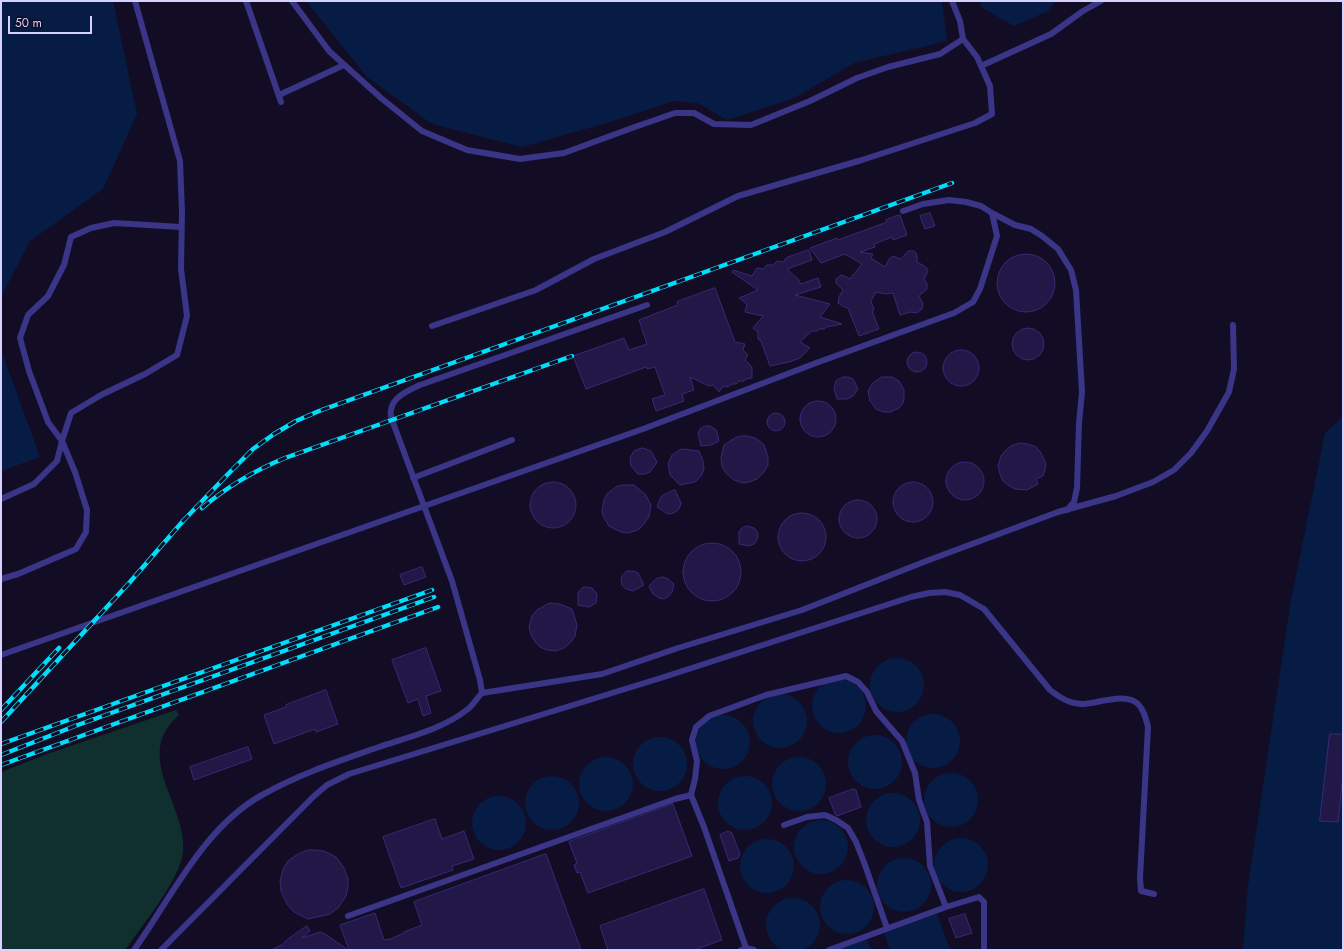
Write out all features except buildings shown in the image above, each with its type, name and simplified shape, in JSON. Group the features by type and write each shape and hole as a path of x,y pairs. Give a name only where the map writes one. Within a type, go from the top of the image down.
{"lane":[{"path":"1,499 34,484 57,462 71,412 101,395 145,374 177,355 187,316 181,269 180,161 135,1"},
{"path":"246,1 282,102"},
{"path":"292,1 329,51 381,98 422,131 467,150 520,159 564,154 675,113 694,112 714,124 751,125 810,101 857,78 888,67 940,54 963,39"},
{"path":"432,326 536,290 594,259 665,232 738,196 862,160 975,123 992,114 990,86 977,57 963,39 960,21 952,1"},
{"path":"981,66 1051,34 1083,11 1101,1"},
{"path":"279,95 344,65"},
{"path":"903,212 923,204 948,200 966,202 981,206 1015,225 1030,229 1042,236 1058,249 1071,270 1076,290 1082,392 1079,422 1077,488 1074,502 1067,510"},
{"path":"1,656 643,429 816,363 954,313 973,302 980,289 997,236 992,213"},
{"path":"1,580 76,549 86,532 87,510 75,472 62,441 48,422 29,371 20,338 28,315 48,296 64,265 72,237 91,228 114,223 181,227"},
{"path":"482,693 480,680 452,581 392,420 390,409 394,402 403,393 420,385 647,305"},
{"path":"134,950 189,867 223,825 238,810 261,795 294,778 446,724 469,708 482,693 602,674 678,648 802,610 929,560 1067,510 1116,496 1153,482 1174,470 1191,453 1207,431 1229,392 1234,369 1233,325"},
{"path":"414,478 512,440"},
{"path":"161,950 293,816 327,785 349,774 671,674 911,597 929,593 945,592 960,595 984,609 1050,690 1059,698 1069,702 1083,704 1129,699 1138,703 1144,714 1148,727 1140,878 1141,891 1154,894"},
{"path":"754,950 743,949 704,828 691,795 697,761 692,740 696,727 708,716 766,695 846,676 858,682 867,692 876,711 902,741 915,773 918,800 926,822 930,866 946,907"},
{"path":"348,916 675,799 691,795"},
{"path":"784,826 806,817 825,815 848,828 856,842 865,865 887,928"},
{"path":"829,950 946,907 979,897 984,902 984,950"}],"green space":[{"path":"176,710 179,715 166,731 160,747 160,764 178,817 182,835 183,852 175,875 168,888 128,946 125,950 1,950 1,772 50,753"}],"water":[{"path":"1,1 113,1 137,114 103,189 30,241 1,297"},
{"path":"306,1 942,1 947,41 854,63 794,98 727,120 698,103 674,101 610,122 522,147 432,124 367,77"},
{"path":"980,1 1056,1 1048,11 1014,26 981,7"},
{"path":"1,350 40,457 1,471"},
{"path":"1343,417 1343,950 1243,950 1248,886 1290,606 1325,433"},
{"path":"892,658 902,658 912,662 920,670 924,680 924,690 920,700 912,708 902,712 892,712 882,708 874,700 870,690 870,680 874,670 882,662"},
{"path":"839,679 849,681 858,687 864,696 866,706 864,716 858,725 849,731 839,733 829,731 820,725 814,716 812,706 814,696 820,687 829,681"},
{"path":"775,694 785,694 795,698 803,706 807,716 807,726 803,736 795,744 785,748 775,748 765,744 757,736 753,726 753,716 757,706 765,698"},
{"path":"933,714 943,716 952,722 958,731 960,741 958,751 952,760 943,766 933,768 923,766 914,760 908,751 906,741 908,731 914,722 923,716"},
{"path":"718,715 728,715 738,719 746,727 750,737 750,747 746,757 738,765 728,769 718,769 708,765 700,757 696,747 696,737 700,727 708,719"},
{"path":"870,735 880,735 890,739 898,747 902,757 902,767 898,777 890,785 880,789 870,789 860,785 852,777 848,767 848,757 852,747 860,739"},
{"path":"655,737 665,737 675,741 683,749 687,759 687,769 683,779 675,787 665,791 655,791 645,787 637,779 633,769 633,759 637,749 645,741"},
{"path":"601,757 611,757 621,761 629,769 633,779 633,789 629,799 621,807 611,811 601,811 591,807 583,799 579,789 579,779 583,769 591,761"},
{"path":"794,757 804,757 814,761 822,769 826,779 826,789 822,799 814,807 804,811 794,811 784,807 776,799 772,789 772,779 776,769 784,761"},
{"path":"951,773 961,775 970,781 976,790 978,800 976,810 970,819 961,825 951,827 941,825 932,819 926,810 924,800 926,790 932,781 941,775"},
{"path":"547,776 557,776 567,780 575,788 579,798 579,808 575,818 567,826 557,830 547,830 537,826 529,818 525,808 525,798 529,788 537,780"},
{"path":"740,776 750,776 760,780 768,788 772,798 772,808 768,818 760,826 750,830 740,830 730,826 722,818 718,808 718,798 722,788 730,780"},
{"path":"888,793 898,793 908,797 916,805 920,815 920,825 916,835 908,843 898,847 888,847 878,843 870,835 866,825 866,815 870,805 878,797"},
{"path":"494,796 504,796 514,800 522,808 526,818 526,828 522,838 514,846 504,850 494,850 484,846 476,838 472,828 472,818 476,808 484,800"},
{"path":"816,820 826,820 836,824 844,832 848,842 848,852 844,862 836,870 826,874 816,874 806,870 798,862 794,852 794,842 798,832 806,824"},
{"path":"956,838 966,838 976,842 984,850 988,860 988,870 984,880 976,888 966,892 956,892 946,888 938,880 934,870 934,860 938,850 946,842"},
{"path":"762,839 772,839 782,843 790,851 794,861 794,871 790,881 782,889 772,893 762,893 752,889 744,881 740,871 740,861 744,851 752,843"},
{"path":"904,858 914,860 923,866 929,875 931,885 929,895 923,904 914,910 904,912 894,910 885,904 879,895 877,885 879,875 885,866 894,860"},
{"path":"842,880 852,880 862,884 870,892 874,902 874,912 870,922 862,930 852,934 842,934 832,930 824,922 820,912 820,902 824,892 832,884"},
{"path":"793,898 803,900 812,906 818,915 820,925 818,935 812,944 803,950 793,952 783,950 774,944 768,935 766,925 768,915 774,906 783,900"},
{"path":"937,914 950,950 890,950 884,933"},
{"path":"867,939 871,950 838,950"}],"railway":[{"path":"1,722 130,582 183,521 230,472 253,449 296,421 319,411 952,183"},
{"path":"202,508 241,480 262,468 285,458 572,356"},
{"path":"1,744 432,590"},
{"path":"1,755 75,726 434,597"},
{"path":"1,765 438,607"},
{"path":"1,710 59,648"}]}
